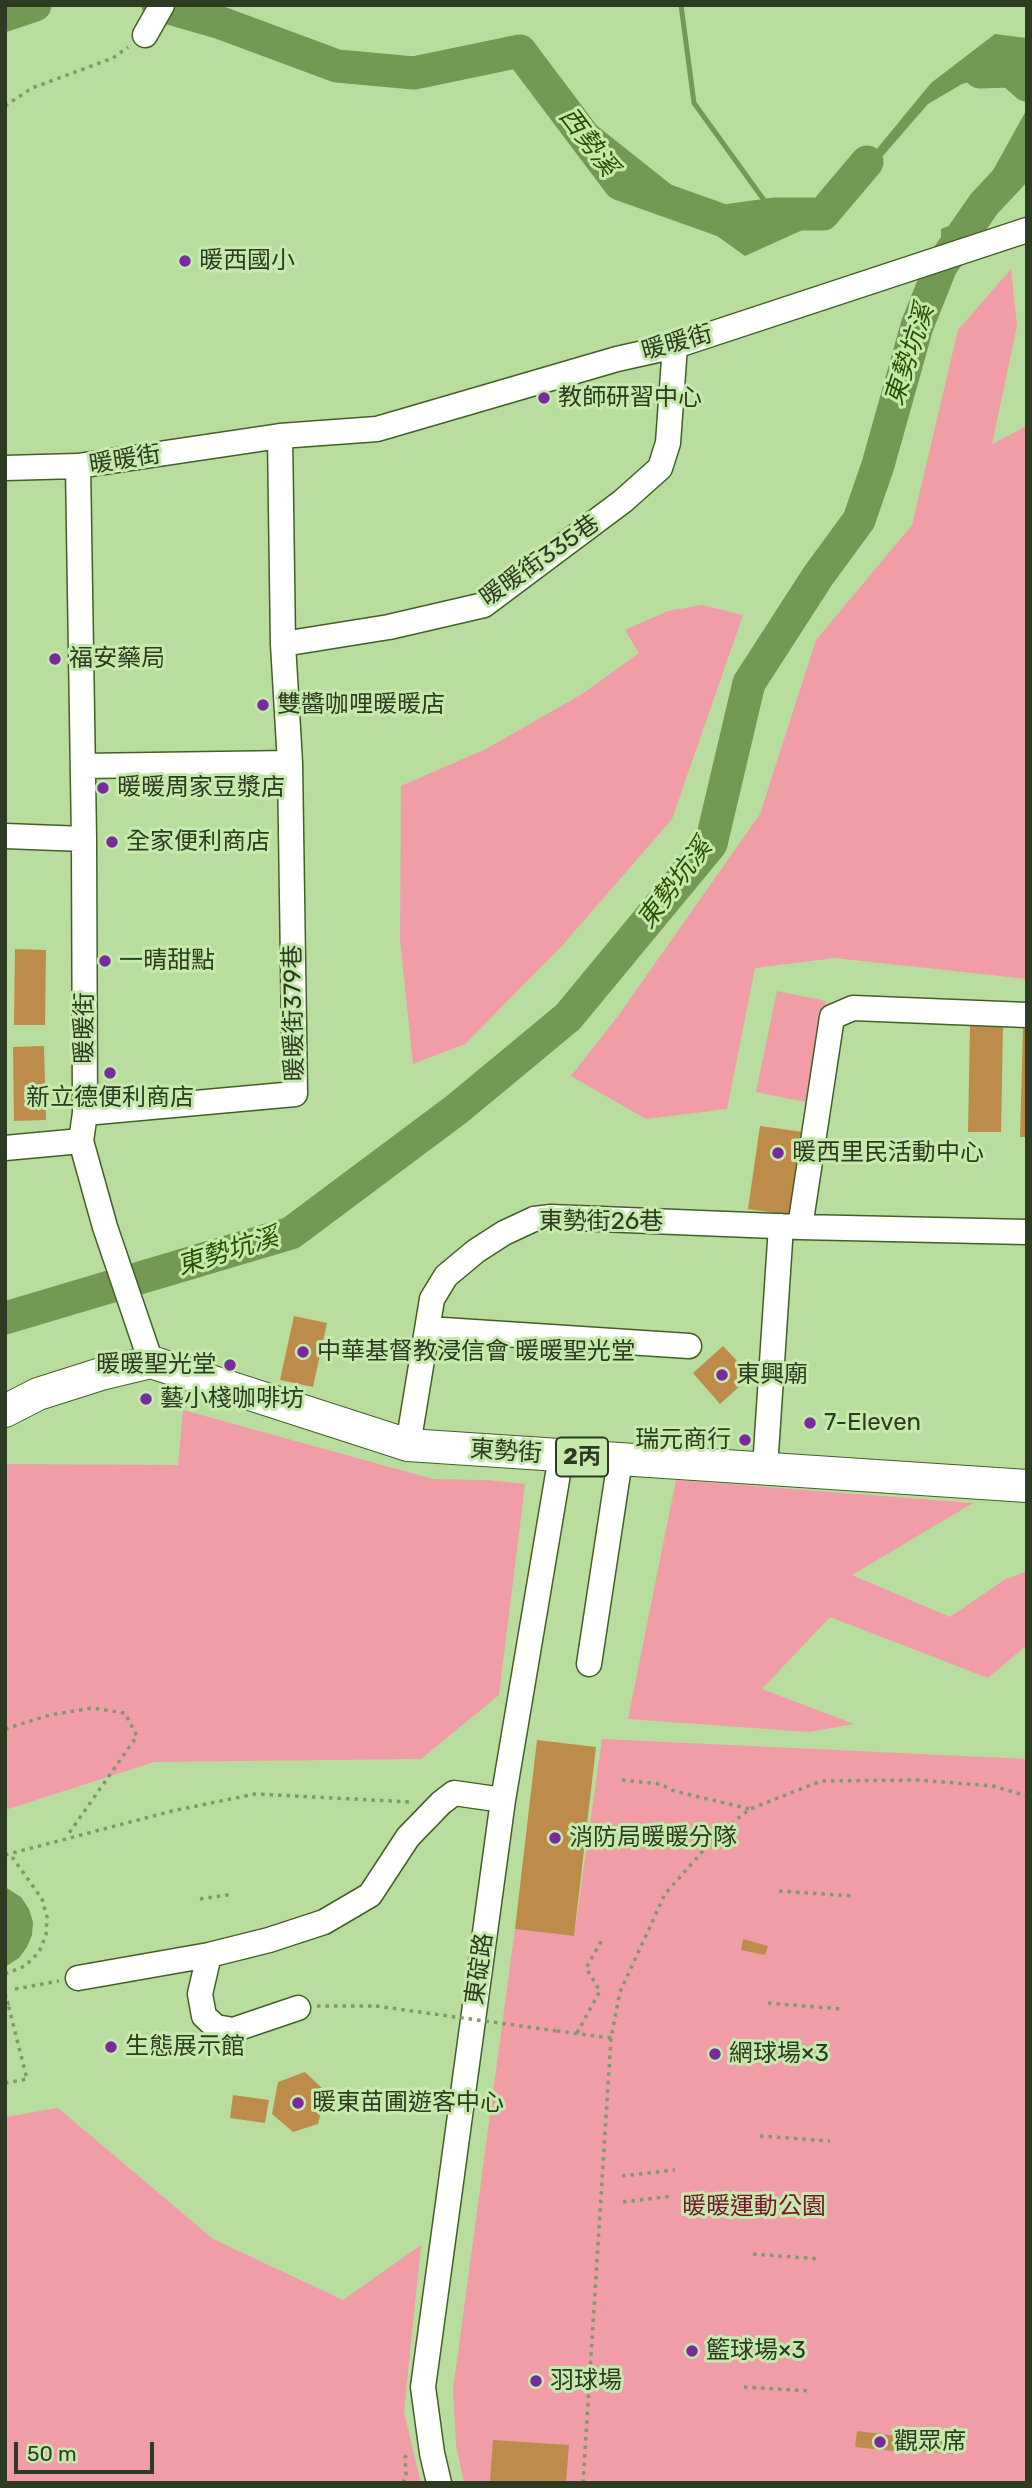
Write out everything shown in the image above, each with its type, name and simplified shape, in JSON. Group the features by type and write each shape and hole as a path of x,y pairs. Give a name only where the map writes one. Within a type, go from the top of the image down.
{"main road":[{"name":"東勢街","path":"147,1350 408,1445 1027,1486"},
{"path":"5,1411 38,1394 101,1374 147,1350"}],"street":[{"path":"145,35 162,5"},
{"name":"暖暖街","path":"147,1350 105,1227 81,1141 85,1113 84,839 78,466 280,436 377,429 617,359 675,346 910,270 1019,231"},
{"name":"暖暖街335巷","path":"283,644 389,627 484,605 612,509 660,468 668,443 675,346"},
{"name":"暖暖街379巷","path":"85,1113 295,1094 290,763 283,644 280,436"},
{"path":"5,468 78,466"},
{"path":"83,766 290,763"},
{"path":"5,836 84,839"},
{"path":"765,1468 790,1227 832,1017 853,1009 1027,1015"},
{"path":"5,1148 81,1141"},
{"name":"東勢街26巷","path":"408,1445 432,1298 446,1276 476,1251 504,1233 534,1219 551,1217 790,1227 1027,1232"},
{"path":"428,1329 688,1346"},
{"name":"東碇路","path":"439,2483 423,2387 503,1800 561,1456"},
{"path":"589,1664 620,1460"},
{"path":"78,1978 209,1955 269,1940 324,1922 370,1895 408,1838 454,1793 503,1800"},
{"path":"209,1955 200,1994 204,2016 216,2027 233,2030 298,2008"}],"path":[{"path":"5,106 32,88 113,58 145,35"},
{"path":"5,1729 50,1715 92,1708 125,1713 137,1736 66,1838"},
{"path":"622,1780 660,1784 674,1791 750,1809"},
{"path":"583,2483 611,2038 620,1992 665,1894 716,1835 750,1809 821,1781 918,1780 993,1786 1027,1796"},
{"path":"5,1974 25,1966 39,1952 46,1935 47,1917 42,1899 8,1855 173,1811 256,1794 441,1803"},
{"path":"779,1891 853,1896"},
{"path":"200,1899 233,1894"},
{"path":"577,2033 600,1991 586,1968 602,1940"},
{"path":"15,1989 78,1978"},
{"path":"5,1993 27,2079 5,2083"},
{"path":"768,2003 842,2008"},
{"path":"298,2008 330,2005 376,2006 611,2038"},
{"path":"760,2136 830,2141"},
{"path":"622,2176 675,2170"},
{"path":"623,2202 672,2196"},
{"path":"753,2254 820,2259"},
{"path":"744,2387 810,2391"}],"green space":[{"path":"1011,269 1017,326 992,444 1027,426 1027,979 835,958 755,968 727,1109 646,1119 571,1076 618,1016 760,814 816,640 912,525 958,330"},
{"path":"702,605 743,615 672,819 561,947 465,1044 413,1064 400,940 401,786 486,749 582,694 639,653 625,630 668,611"},
{"path":"777,991 826,1001 806,1102 756,1092"},
{"path":"183,1410 433,1479 525,1484 499,1695 421,1759 154,1762 5,1810 5,1464 178,1465"},
{"path":"676,1480 973,1503 852,1575 950,1617 1004,1580 1027,1571 1027,1645 988,1678 830,1617 762,1689 854,1724 809,1732 628,1719"},
{"name":"暖暖運動公園","path":"602,1739 1027,1759 1027,2483 464,2483 456,2445 453,2390 515,1929 574,1936"},
{"path":"58,2108 213,2239 343,2300 421,2245 404,2412 421,2483 5,2483 5,2117"}],"water":[{"path":"995,34 1027,38 1027,81 999,74 962,84 928,104 829,218 745,256 688,215 563,134 586,117 693,202 820,218 931,83"},
{"path":"1027,109 1027,167 979,222 941,237 941,229 966,219"},
{"path":"5,1887 21,1897 33,1922 27,1947 19,1958 5,1967"}],"building":[{"path":"15,949 46,950 45,1025 14,1025"},
{"path":"970,1026 1003,1027 1001,1132 968,1132"},
{"path":"1023,1028 1027,1029 1027,1137 1020,1137"},
{"path":"44,1046 46,1120 14,1121 13,1047"},
{"name":"暖西里民活動中心","path":"760,1126 803,1132 791,1215 748,1209"},
{"name":"中華基督教浸信會 暖暖聖光堂","path":"294,1316 327,1323 313,1387 280,1380"},
{"name":"東興廟","path":"723,1346 751,1376 720,1404 693,1373"},
{"name":"消防局暖暖分隊","path":"537,1740 596,1747 574,1936 515,1929"},
{"path":"743,1939 768,1946 765,1955 741,1950"},
{"name":"暖東苗圃遊客中心","path":"305,2072 326,2092 318,2124 293,2132 272,2114 278,2082"},
{"name":"暖東苗圃遊客中心","path":"233,2095 269,2100 265,2123 230,2118"},
{"name":"觀眾席","path":"857,2431 905,2437 903,2452 855,2447"},
{"name":"觀眾席","path":"909,2438 957,2442 956,2454 908,2450"},
{"path":"493,2440 569,2445 566,2483 490,2481"}],"waterway":[{"name":"西勢溪","path":"5,15 35,5"},
{"name":"西勢溪","path":"158,5 221,23 337,66 414,73 520,51 620,184 724,221 774,214 823,214 867,162"},
{"path":"681,5 694,103 774,214"},
{"name":"西勢溪","path":"980,72 1011,71 1027,85"},
{"name":"東勢坑溪","path":"5,1318 291,1233 457,1109 568,1017 711,844 749,683 818,576 859,520 878,465 917,326 941,266 984,204 1027,158"}],"place":[{"name":"暖西國小","path":"185,261"},
{"name":"教師研習中心","path":"544,398"},
{"name":"福安藥局","path":"55,659"},
{"name":"雙醬咖哩暖暖店","path":"263,705"},
{"name":"暖暖周家豆漿店","path":"103,788"},
{"name":"全家便利商店","path":"112,842"},
{"name":"一晴甜點","path":"105,961"},
{"name":"新立德便利商店","path":"110,1073"},
{"name":"暖西里民活動中心","path":"778,1153"},
{"name":"中華基督教浸信會 暖暖聖光堂","path":"303,1352"},
{"name":"暖暖聖光堂","path":"230,1365"},
{"name":"東興廟","path":"722,1375"},
{"name":"藝小棧咖啡坊","path":"146,1399"},
{"name":"7-Eleven","path":"810,1423"},
{"name":"瑞元商行","path":"745,1440"},
{"name":"消防局暖暖分隊","path":"555,1838"},
{"name":"生態展示館","path":"111,2047"},
{"name":"網球場×3","path":"715,2054"},
{"name":"暖東苗圃遊客中心","path":"298,2103"},
{"name":"籃球場×3","path":"692,2351"},
{"name":"羽球場","path":"536,2381"},
{"name":"觀眾席","path":"880,2442"}]}
